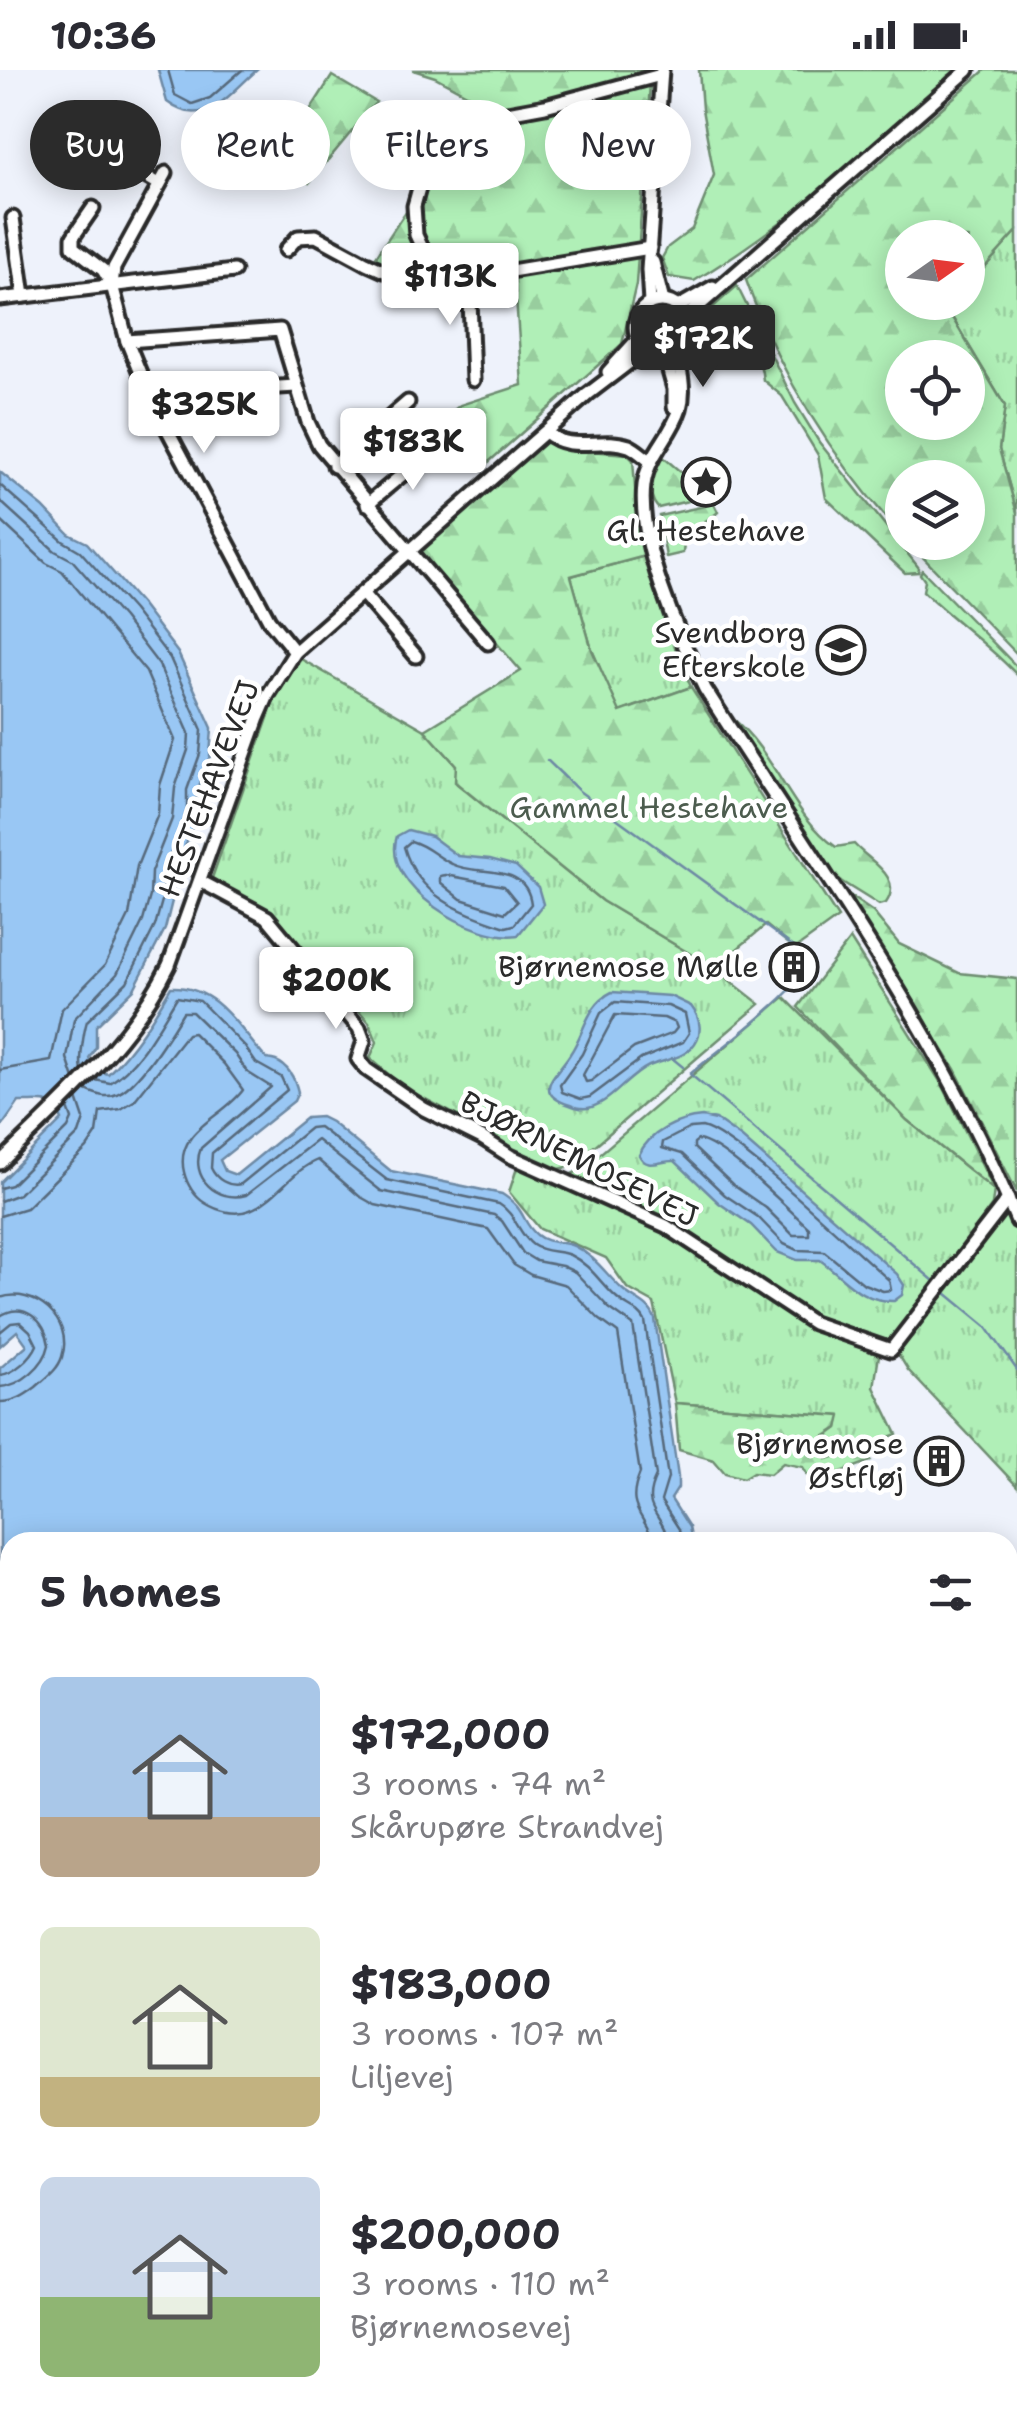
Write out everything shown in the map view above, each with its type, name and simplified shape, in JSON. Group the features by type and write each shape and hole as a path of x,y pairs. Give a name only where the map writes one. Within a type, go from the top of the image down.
{"street":[{"path":"682,313 738,272 968,70"},
{"path":"432,270 416,234 414,206 419,188 452,136 486,117 545,106 662,72 650,248 656,302"},
{"path":"161,181 166,172"},
{"path":"112,285 114,268 156,190"},
{"path":"93,208 73,237 73,247 103,270 112,285 127,340 149,395 269,620 295,652"},
{"path":"13,218 24,296"},
{"path":"286,250 298,238 316,236 384,271 469,274 500,273 650,248"},
{"path":"0,299 234,271"},
{"path":"469,274 473,380"},
{"path":"656,302 682,313"},
{"path":"656,302 635,322 642,344 670,351"},
{"path":"670,351 686,335 682,313"},
{"path":"127,340 280,330 308,422 334,466 488,643"},
{"name":"HESTEHAVEVEJ","path":"0,1163 129,1031 157,990 258,718 295,652 642,344"},
{"path":"670,351 672,426 650,461 644,485 644,512 678,632 705,689 955,1088 1017,1221"},
{"path":"149,395 296,386"},
{"path":"334,466 408,402"},
{"path":"546,432 568,444 624,445 650,461"},
{"path":"368,504 432,450"},
{"path":"362,592 416,656"},
{"name":"BJØRNEMOSEVEJ","path":"200,881 268,917 359,1028 364,1041 358,1059 366,1070 424,1109 510,1156 666,1226 812,1322 891,1350 1008,1199"}],"green space":[{"path":"413,70 651,70 649,100 545,100 545,190 643,190 636,284 622,344 482,468 438,423 460,405 522,385 514,268 406,269 373,261 421,190 525,190 525,100 478,100"},
{"path":"699,70 961,70 799,208 694,281 669,277 662,258 668,247 692,229 714,175"},
{"path":"985,70 1017,70 1017,231 985,267 985,220 885,220 885,320 954,320 966,340 885,340 885,440 985,440 985,373 1005,406 999,449 1017,513 1017,654 926,560 985,560 985,460 885,460 885,516 831,447 792,383 746,280"},
{"path":"332,76 373,100 350,100 350,133 330,158 330,100 317,100"},
{"path":"1017,231 1017,513 999,449 1005,406 985,373 985,340 966,340 954,320 985,320 985,267"},
{"path":"737,286 795,403 819,442 885,525 885,554 826,498 818,455 782,396 763,380 749,345 731,338 693,343 689,341 695,323"},
{"path":"661,312 675,321 676,327 667,341 661,342 647,333 646,327 655,313"},
{"name":"Gammel Hestehave","path":"544,442 566,449 627,454 633,460 645,556 571,576 592,650 620,712 691,687 838,918 795,949 766,925 714,968 602,901 455,782 456,765 425,730 521,671 418,553"},
{"path":"662,456 709,496 658,508 651,489"},
{"path":"714,504 718,512 690,530 683,553 666,557 659,516"},
{"path":"645,556 666,626 691,687 619,712 592,650 571,576"},
{"path":"891,560 913,560 919,568 918,572 905,573"},
{"path":"922,570 1017,667 1017,675 923,591"},
{"path":"301,659 425,730 456,765 457,784 602,901 714,968 760,1004 571,1166 552,1171 511,1152 490,1133 403,1087 370,1058 377,1042 369,1022 269,911 212,878 276,695"},
{"path":"732,718 760,748 820,833 836,847 854,844 888,877 891,885 886,903 879,905 831,875"},
{"name":"Gammel Hestehave","path":"844,892 873,912 899,944 959,973 1017,979 1017,1192 955,1069"},
{"path":"850,939 943,1086 994,1190 907,1120 798,1007"},
{"path":"784,997 907,1120 994,1190 992,1205 890,1346 814,1319 668,1223 567,1176 581,1170"},
{"path":"518,1165 664,1230 811,1326 879,1355 874,1387 897,1434 827,1460 822,1440 838,1428 840,1416 675,1403 654,1303 627,1288 606,1258 540,1229 509,1192"},
{"path":"1008,1207 1017,1230 1017,1486 908,1370 897,1352"},
{"path":"675,1403 841,1416 838,1428 822,1438 827,1459 868,1446 871,1461 812,1483 803,1467 783,1463 770,1474 753,1472 743,1478 725,1473 714,1460 679,1450"}],"water":[{"path":"158,70 257,70 224,100 181,100 181,110 167,102"},
{"path":"0,472 69,534 87,543 140,603 178,653 212,728 210,756 197,792 193,826 173,877 173,897 165,929 134,989 96,1026 96,1047 89,1058 94,1069 108,1074 142,1033 171,987 187,988 224,1009 266,1058 284,1066 298,1092 294,1101 220,1160 225,1171 236,1175 306,1118 321,1117 391,1171 502,1194 516,1205 541,1238 574,1246 588,1255 649,1309 655,1319 678,1477 678,1488 671,1499 690,1532 0,1532 0,1368 27,1345 17,1331 0,1346 0,1182 62,1120 50,1104 19,1102 0,1129"},
{"path":"408,830 431,836 458,856 516,866 538,887 543,904 518,935 479,930 456,920 416,892 403,874 396,855 397,836"},
{"path":"612,992 670,996 691,1006 699,1022 698,1038 687,1052 641,1070 600,1104 575,1107 551,1094 550,1082 575,1046 592,1011"},
{"path":"702,1117 716,1120 742,1138 897,1274 904,1285 902,1295 894,1301 872,1298 820,1260 797,1260 777,1252 675,1161 650,1164 642,1160 639,1155 644,1147 665,1128"}],"waterway":[{"path":"547,760 579,791 812,960 775,1005 690,1074 934,1281"},
{"path":"672,1058 683,1067"},
{"path":"946,1293 986,1326 1017,1370"}],"place":[{"name":"Gl. Hestehave","path":"706,482"},
{"name":"Svendborg Efterskole","path":"841,650"},
{"name":"Bjørnemose Mølle","path":"794,967"},
{"name":"Bjørnemose Østfløj","path":"939,1461"}]}
